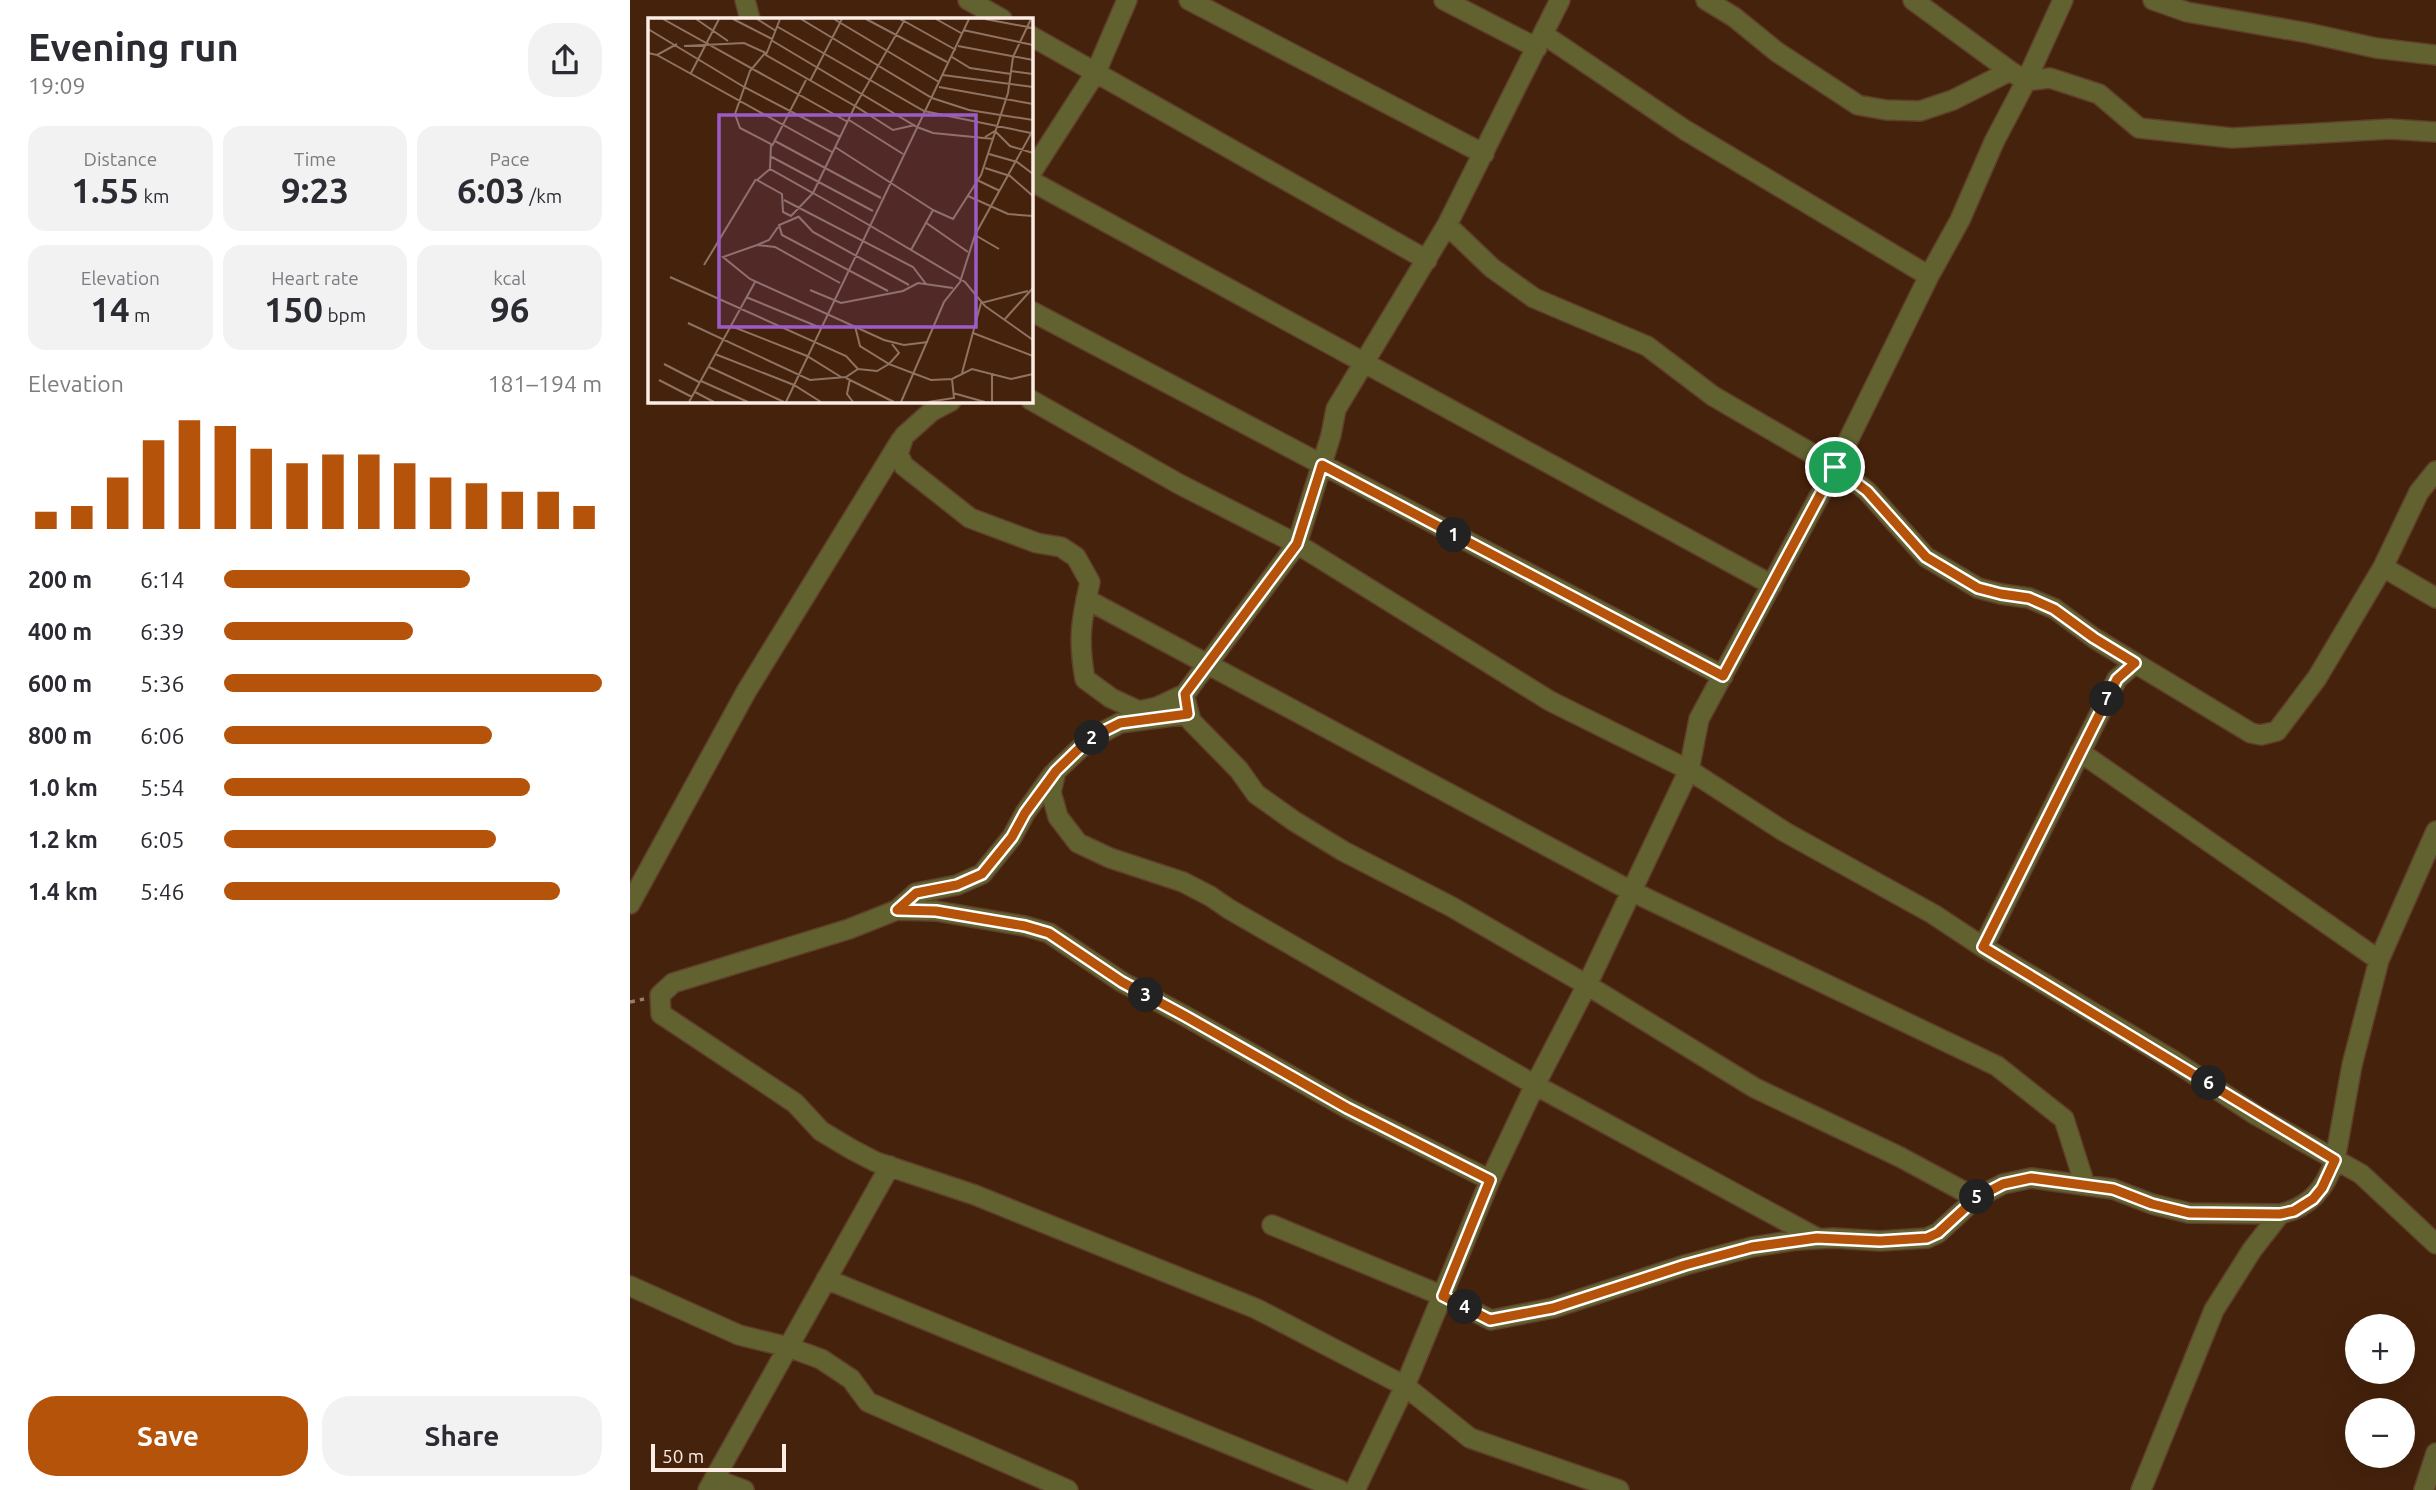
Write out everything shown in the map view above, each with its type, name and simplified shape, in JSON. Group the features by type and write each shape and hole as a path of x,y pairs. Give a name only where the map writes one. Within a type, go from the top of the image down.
{"street":[{"path":"745,0 750,18"},
{"path":"968,0 1000,18"},
{"path":"1032,171 1096,72 1128,0"},
{"path":"1189,0 1484,154"},
{"path":"1444,0 1540,41 1930,276"},
{"path":"904,436 898,454 904,466 970,518 1037,543 1061,547 1076,557 1090,582 1080,649 1085,679 1111,698 1139,711 1157,707 1185,694 1297,544 1331,435 1336,409 1447,225 1560,0"},
{"path":"1706,0 1734,17 1777,52 1858,105 1886,110 1920,111 2018,76 2050,78 2099,94 2138,128 2232,138 2376,129 2436,132"},
{"path":"1913,0 2018,76"},
{"path":"1355,1490 1405,1386 1490,1180 1587,985 1689,770 1699,719 1835,467 1960,220 1994,142 2018,76 2063,0"},
{"path":"2153,0 2187,12 2376,48 2436,55"},
{"path":"1032,37 1427,260"},
{"path":"1032,182 1772,585"},
{"path":"1447,225 1492,268 1535,298 1647,346 1713,396 1835,467 1867,491 1926,557 1978,588 2029,598 2054,609 2094,638 2251,733 2269,734 2277,731 2317,678 2383,567 2419,492 2436,471"},
{"path":"1032,312 1723,676"},
{"path":"1032,401 1179,484 1297,544 1550,701 1689,770 1785,832 1933,914 1983,947 2361,1174 2436,1244"},
{"path":"630,904 746,692 904,436 932,411 949,402"},
{"path":"2383,567 2436,598"},
{"path":"1086,599 1631,891 1997,1066 2064,1119 2085,1185"},
{"path":"1983,947 2117,679 2135,663"},
{"path":"1185,694 1191,721 1239,770 1256,794 1294,821 1343,851 1452,907 1587,985 1755,1088 1900,1157 1976,1198"},
{"path":"1188,714 1120,723 1090,738 1056,771 1025,813 1012,837 982,874 957,885 916,893 897,910 849,929 673,983 660,995 661,1014 795,1103 821,1130 851,1149 890,1166 975,1195 1257,1309 1405,1386 1470,1438 1585,1485 1619,1490"},
{"path":"2080,752 2379,960"},
{"path":"1056,771 1051,792 1058,817 1078,843 1210,896 1228,909 1535,1085 1817,1238"},
{"path":"1272,1225 1443,1296 1490,1320 1553,1308 1685,1265 1752,1247 1817,1238 1880,1241 1927,1238 1938,1233 1976,1198 2003,1184 2031,1178 2113,1189 2152,1204 2189,1213 2280,1214 2294,1211 2313,1199 2322,1188 2335,1160 2351,1065 2379,960 2434,842"},
{"path":"897,910 936,911 1025,926 1049,933 1122,982 1347,1108 1490,1180"},
{"path":"744,1490 711,1485 890,1166"},
{"path":"2141,1490 2214,1310 2252,1250 2280,1214"},
{"path":"826,1279 1340,1490"},
{"path":"630,1286 739,1335 788,1347 821,1359 851,1378 868,1402 1068,1490"},
{"path":"2424,1490 2436,1452"}],"route":[{"path":"1322,465 1723,676 1835,467 1867,491 1926,557 1978,588 2029,598 2054,609 2135,663 2117,679 1983,947 2174,1061 2256,1115 2335,1160 2322,1188 2303,1206 2280,1214 2189,1213 2152,1204 2113,1189 2031,1178 2003,1184 1976,1198 1938,1233 1927,1238 1880,1241 1817,1238 1752,1247 1685,1265 1553,1308 1490,1320 1443,1296 1490,1180 1347,1108 1225,1040 1122,982 1049,933 1025,926 936,911 897,910 916,893 957,885 982,874 1012,837 1025,813 1056,771 1090,738 1120,723 1188,714 1185,694 1297,544 1322,465"}]}
